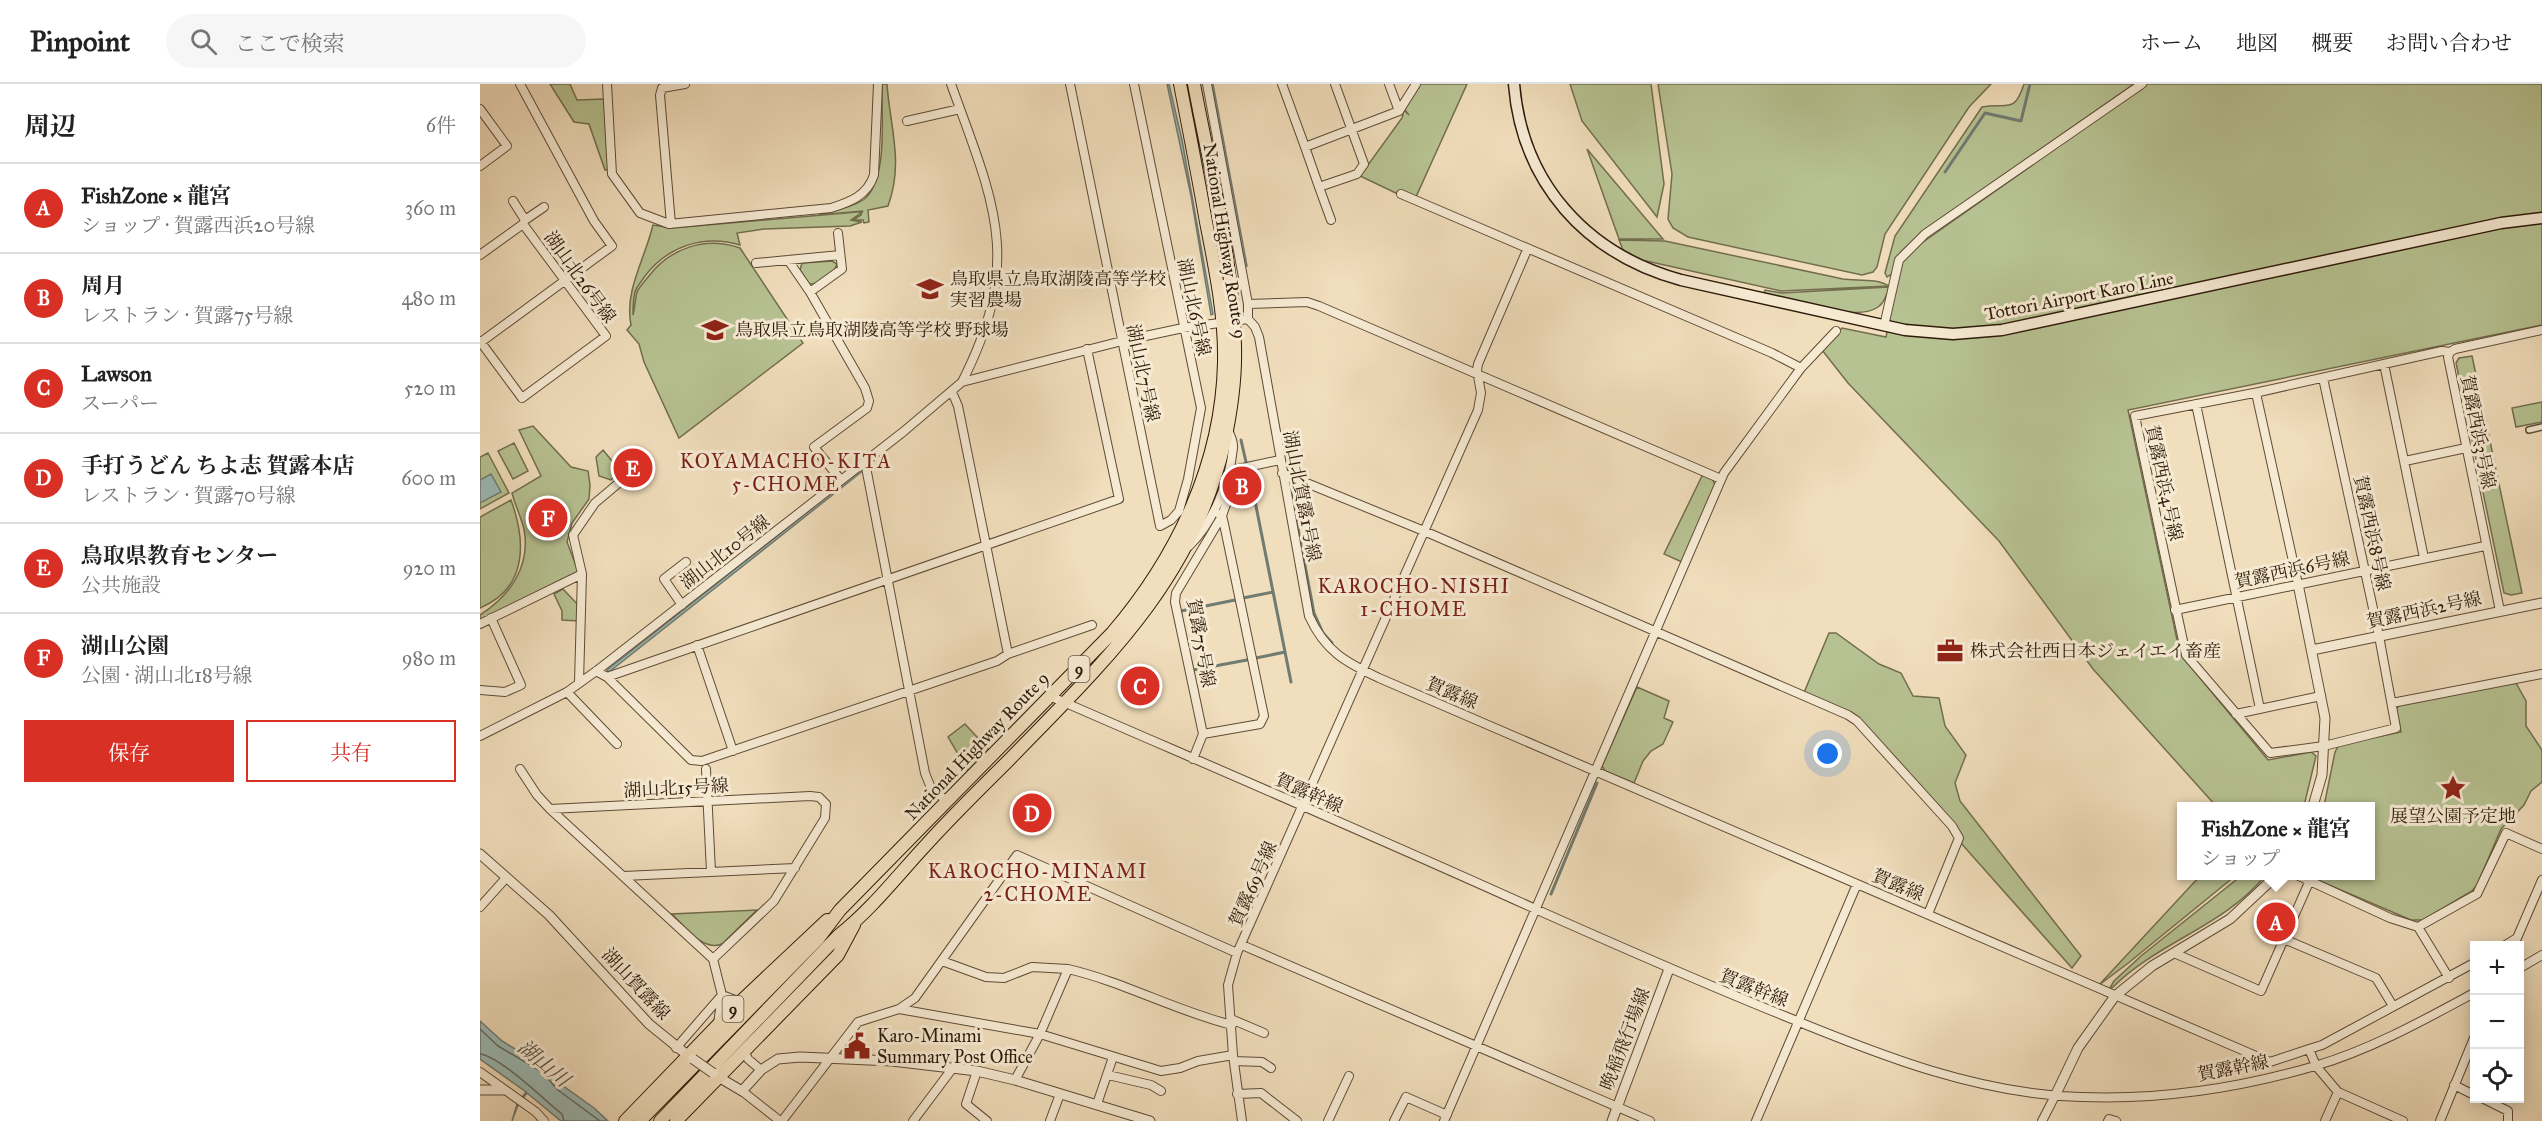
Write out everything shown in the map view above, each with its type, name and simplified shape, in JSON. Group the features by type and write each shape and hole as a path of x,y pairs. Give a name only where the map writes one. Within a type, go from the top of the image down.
{"highway":[{"name":"National Highway Route 9","path":"634,1119 818,939 840,910 1052,697 1135,605 1163,565 1189,516 1207,466 1218,421 1228,320 1213,258 1180,84"},
{"name":"National Highway Route 9","path":"660,1121 839,935 856,921 929,841 1066,703 1140,619 1164,586 1184,551 1211,488 1227,428 1235,378 1228,320 1224,243 1194,84"},
{"name":"9","path":"634,1119 718,1024 816,929 840,910"},
{"name":"9","path":"676,1121 715,1075 744,1050 838,955 856,921"}],"main road":[{"name":"Tottori Airport Karo Line","path":"1514,84 1525,139 1541,176 1567,214 1588,234 1612,251 1632,263 1667,276 1884,326 1940,333 2002,330 2501,223 2542,218"}],"street":[{"path":"481,342 612,246 594,221 520,84"},
{"path":"607,84 612,174 640,213 671,224 822,209 849,202 861,195 872,183 874,175 878,84"},
{"path":"671,224 660,95 662,88 685,84"},
{"path":"951,84 990,193 998,246 992,311 976,355 962,382"},
{"name":"湖山北7号線","path":"1070,84 1160,526"},
{"name":"湖山北6号線","path":"1134,84 1200,408 1188,479 1179,511 1171,520 1160,526"},
{"path":"962,382 1122,341 1228,320 1248,319 1248,304 1207,84"},
{"path":"1282,84 1331,220"},
{"path":"1319,188 1357,174 1364,164 1335,84"},
{"path":"1389,84 1399,111"},
{"path":"1305,147 1399,111 1416,84"},
{"path":"1884,326 1899,260 1907,250 1925,234 2142,84"},
{"path":"480,109 507,146 480,166"},
{"path":"907,121 960,109"},
{"path":"1401,194 1527,250 1772,353 1801,368"},
{"path":"513,201 524,222 544,207"},
{"name":"湖山北26号線","path":"480,255 524,222 606,336 522,398 481,342"},
{"path":"810,292 842,269 838,233"},
{"name":"賀露69号線","path":"1242,1121 1233,1058 1228,985 1240,949 1478,410 1481,393 1478,364 1527,250"},
{"path":"756,263 840,255"},
{"path":"788,260 810,292 865,388 869,400 867,408 814,447 841,480"},
{"path":"1248,304 1307,302 1319,306 1721,479"},
{"name":"湖山北賀露1号線","path":"1248,319 1255,327 1259,337 1309,616 1326,646 1337,656 1364,671"},
{"name":"賀露西浜3号線","path":"2500,611 2448,357 2455,349 2542,330"},
{"path":"1394,1121 1406,1097 1445,1118 1721,479 1801,368 1836,331"},
{"path":"607,677 1119,499 1087,349"},
{"name":"賀露西浜4号線","path":"2324,746 2270,753 2186,655 2135,416 2256,393 2442,351 2450,352"},
{"path":"2384,364 2424,558"},
{"name":"賀露西浜8号線","path":"2323,378 2379,636 2396,728 2324,746"},
{"name":"湖山北10号線","path":"480,736 567,692 596,671 865,462 962,382"},
{"path":"952,392 957,406 1008,654"},
{"path":"2256,393 2325,718 2322,775 2314,802"},
{"path":"2196,404 2259,709"},
{"path":"2529,430 2542,427"},
{"path":"1193,759 1203,734 1260,724 1264,716 1218,513 1234,445 1227,428"},
{"path":"2405,461 2466,448"},
{"path":"1226,477 1234,481 1238,469 1280,460"},
{"path":"865,462 927,781 931,788 948,802"},
{"path":"579,682 582,574 573,535 595,503 633,471"},
{"path":"1282,472 1424,531 1857,721 1952,826 1959,838 1928,914"},
{"name":"賀露75号線","path":"1203,734 1175,602 1176,593 1234,481"},
{"path":"1184,551 1218,513"},
{"name":"賀露西浜6号線","path":"2175,610 2485,546"},
{"path":"681,605 664,579 686,562"},
{"path":"480,624 582,574"},
{"name":"賀露西浜2号線","path":"2312,650 2542,603"},
{"path":"480,690 505,692 521,685 491,618"},
{"path":"596,671 607,677 691,759 702,761 997,661 1008,654 1092,625"},
{"path":"697,645 733,752"},
{"name":"賀露線","path":"1364,671 2270,1062 2322,1045 2470,966"},
{"path":"2392,703 2542,674"},
{"path":"567,692 618,744"},
{"path":"2236,714 2321,696"},
{"name":"賀露幹線","path":"1052,697 1669,969 1883,1056 1951,1077 2017,1091 2089,1097 2172,1094 2255,1081 2316,1066 2375,1042 2471,995"},
{"path":"520,769 537,795 550,809 713,959 722,995 718,1024"},
{"path":"706,769 711,872"},
{"name":"湖山北15号線","path":"550,809 810,796 822,799 826,804 826,815 774,901 713,959"},
{"path":"2418,927 2477,894 2506,833 2542,849"},
{"name":"湖山賀露線","path":"480,854 549,915 649,1024 676,1048 742,1091 781,1121"},
{"path":"781,1121 858,1022 898,1009 915,998 1017,855 1650,1121"},
{"path":"624,876 795,868"},
{"path":"480,907 506,878"},
{"path":"2042,1121 2078,1048 2115,996 2152,966 2230,919 2272,880"},
{"path":"2174,953 2260,991 2310,880 2390,918 2418,927 2449,978"},
{"path":"2511,941 2517,938 2542,880"},
{"path":"1756,1121 1857,884"},
{"path":"2284,939 2376,978 2392,1006"},
{"path":"2524,966 2542,955"},
{"path":"942,961 986,976 1004,978 1032,968 1068,969 1094,975 1198,1017 1232,1022 1264,1033"},
{"path":"1015,1080 1040,1034 1068,969"},
{"name":"晩稲飛行場線","path":"1612,1121 1669,969"},
{"path":"676,1048 722,995"},
{"path":"722,995 740,1002"},
{"path":"898,1009 1040,1034 1161,1071 1180,1068 1198,1060 1233,1058 1262,1062 1270,1068"},
{"path":"2309,1049 2316,1066 2338,1092 2403,1121"},
{"path":"2439,1121 2470,1049"},
{"path":"744,1050 748,1059 761,1070"},
{"path":"1097,1104 1113,1057"},
{"path":"742,1091 761,1070 778,1059 831,1058 900,1062 977,1071 1015,1080 1150,1121"},
{"path":"913,1121 952,1069"},
{"path":"977,1071 966,1104 987,1121"},
{"path":"480,1072 502,1090 536,1112 544,1121"},
{"path":"1108,1075 1151,1085 1161,1090"},
{"path":"1328,1121 1350,1076"},
{"path":"2454,1085 2470,1093"},
{"path":"480,1090 502,1090"},
{"path":"2325,1121 2338,1092"},
{"path":"1238,1094 1261,1093 1297,1121"},
{"path":"1050,1121 1060,1094"},
{"path":"2492,1103 2508,1111 2508,1121"},
{"path":"1114,1121 1118,1110"},
{"path":"2108,1121 2109,1119 2116,1121"}],"green space":[{"path":"550,84 570,84 577,100 604,99 609,169 605,170 589,124 574,122"},
{"path":"882,84 887,84 896,160 893,190 888,206 868,210 869,222 864,223 863,220 853,220 861,215 862,211 819,215 858,203 871,191 877,178 882,146"},
{"path":"1420,84 1467,84 1415,199 1400,195 1360,176 1402,118 1404,110 1409,115 1404,109"},
{"path":"1570,84 1651,84 1664,184 1657,217 1582,121"},
{"path":"1658,84 1991,84 1969,107 1885,234 1877,267 1873,272 1862,275 1688,237 1673,228 1668,219 1672,174"},
{"path":"2024,84 2134,84 1924,231 1901,252 1892,274 1887,277 1885,273 1895,236 1982,107 2013,104"},
{"path":"2147,84 2542,84 2542,325 2128,410 2180,654 2268,760 2311,752 2316,756 2305,802 2212,802 2093,669 1999,541 1848,383 1822,350 1842,328 1886,337 1901,263 1916,247"},
{"path":"1587,149 1657,232 1663,239 1619,239"},
{"name":"鳥取県立鳥取湖陵高等学校 野球場","path":"862,212 851,220 862,222 850,226 764,229 737,233 740,245 713,241 688,245 664,257 645,276 635,292 633,315 636,295 642,284 657,267 678,252 701,244 714,243 740,248 803,343 679,438 644,362 639,344 627,330 631,325 630,300 633,287 653,225 672,228"},
{"path":"1619,240 1665,241 1843,279 1873,281 1889,286 1781,291 1642,260 1623,250"},
{"path":"832,261 837,264 835,268 818,283 809,284 800,270 802,263"},
{"path":"1889,287 1878,307 1855,312 1822,308 1764,293 1765,290 1782,293"},
{"path":"2472,356 2522,593 2511,595 2504,593 2456,363 2459,358"},
{"path":"2542,402 2542,422 2516,427 2512,408"},
{"path":"533,426 571,467 588,471 589,499 572,523 567,542 578,571 480,620 480,615 501,599 509,589 521,567 525,543 524,529 512,493 541,476 519,430"},
{"path":"514,443 528,471 513,479 498,451"},
{"path":"603,450 617,467 616,475 611,480 599,476 596,457"},
{"path":"488,453 509,493 480,509 480,457"},
{"path":"1703,474 1712,478 1715,485 1684,563 1664,554"},
{"path":"511,500 519,531 520,547 515,576 496,599 480,608 480,517"},
{"path":"563,589 580,607 579,621 562,620 562,611 554,594"},
{"path":"1829,633 1836,633 1879,664 1901,673 1913,696 1939,698 1945,726 1966,755 1955,783 1960,801 2081,956 2072,968 1960,842 1960,836 1862,724 1803,695"},
{"path":"2516,683 2526,701 2526,726 2542,750 2542,782 2531,791 2524,805 2501,829 2477,885 2472,891 2423,920 2411,920 2317,880 2375,880 2375,802 2325,802 2335,752 2339,745 2401,732 2396,709 2401,704"},
{"path":"1637,687 1669,701 1664,718 1673,722 1663,744 1651,751 1643,761 1634,783 1605,771 1602,766"},
{"path":"965,724 989,750 968,771 948,737"},
{"path":"2196,880 2230,880 2127,964 2099,985"},
{"path":"2236,880 2261,880 2230,908 2150,958 2110,988 2114,981 2141,956"},
{"path":"757,910 722,944 715,946 694,936 672,914"}],"water":[{"path":"1167,84 1169,84 1182,140 1213,314 1211,315 1191,196"},
{"path":"1211,84 1213,84 1247,266 1245,266"},
{"path":"862,469 864,470 609,672 607,670"},
{"path":"491,474 501,492 480,503 480,480"},
{"path":"480,1021 502,1041 546,1068 562,1085 608,1121 561,1121 527,1093 518,1105 512,1121 517,1104 526,1092 480,1059"}],"waterway":[{"path":"1945,172 1985,113 2021,121 2030,84"},
{"path":"1241,440 1246,462"},
{"path":"1251,481 1291,682"},
{"path":"1289,481 1314,613 1323,633 1332,643"},
{"path":"1243,598 1273,592"},
{"path":"1181,611 1235,600"},
{"path":"1256,658 1285,652"},
{"path":"1193,670 1247,660"},
{"path":"1551,894 1597,783"}],"place":[{"name":"鳥取県立鳥取湖陵高等学校 実習農場","path":"930,289"},
{"name":"鳥取県立鳥取湖陵高等学校 野球場","path":"715,330"},
{"name":"鳥取県教育センター","path":"633,468"},
{"name":"周月","path":"1242,486"},
{"name":"湖山公園","path":"548,518"},
{"name":"株式会社西日本ジェイエイ畜産","path":"1950,651"},
{"name":"Lawson","path":"1140,686"},
{"name":"展望公園予定地","path":"2453,788"},
{"name":"手打うどん ちよ志 賀露本店","path":"1032,813"},
{"name":"FishZone × 龍宮","path":"2276,922"},
{"name":"Karo-Minami Summary Post Office","path":"857,1046"}],"district":[{"name":"KOYAMACHO-KITA 5-CHOME","path":"786,472"},
{"name":"KAROCHO-NISHI 1-CHOME","path":"1414,598"},
{"name":"KAROCHO-MINAMI 2-CHOME","path":"1038,882"}],"water label":[{"name":"湖山川","path":"544,1063"}]}
